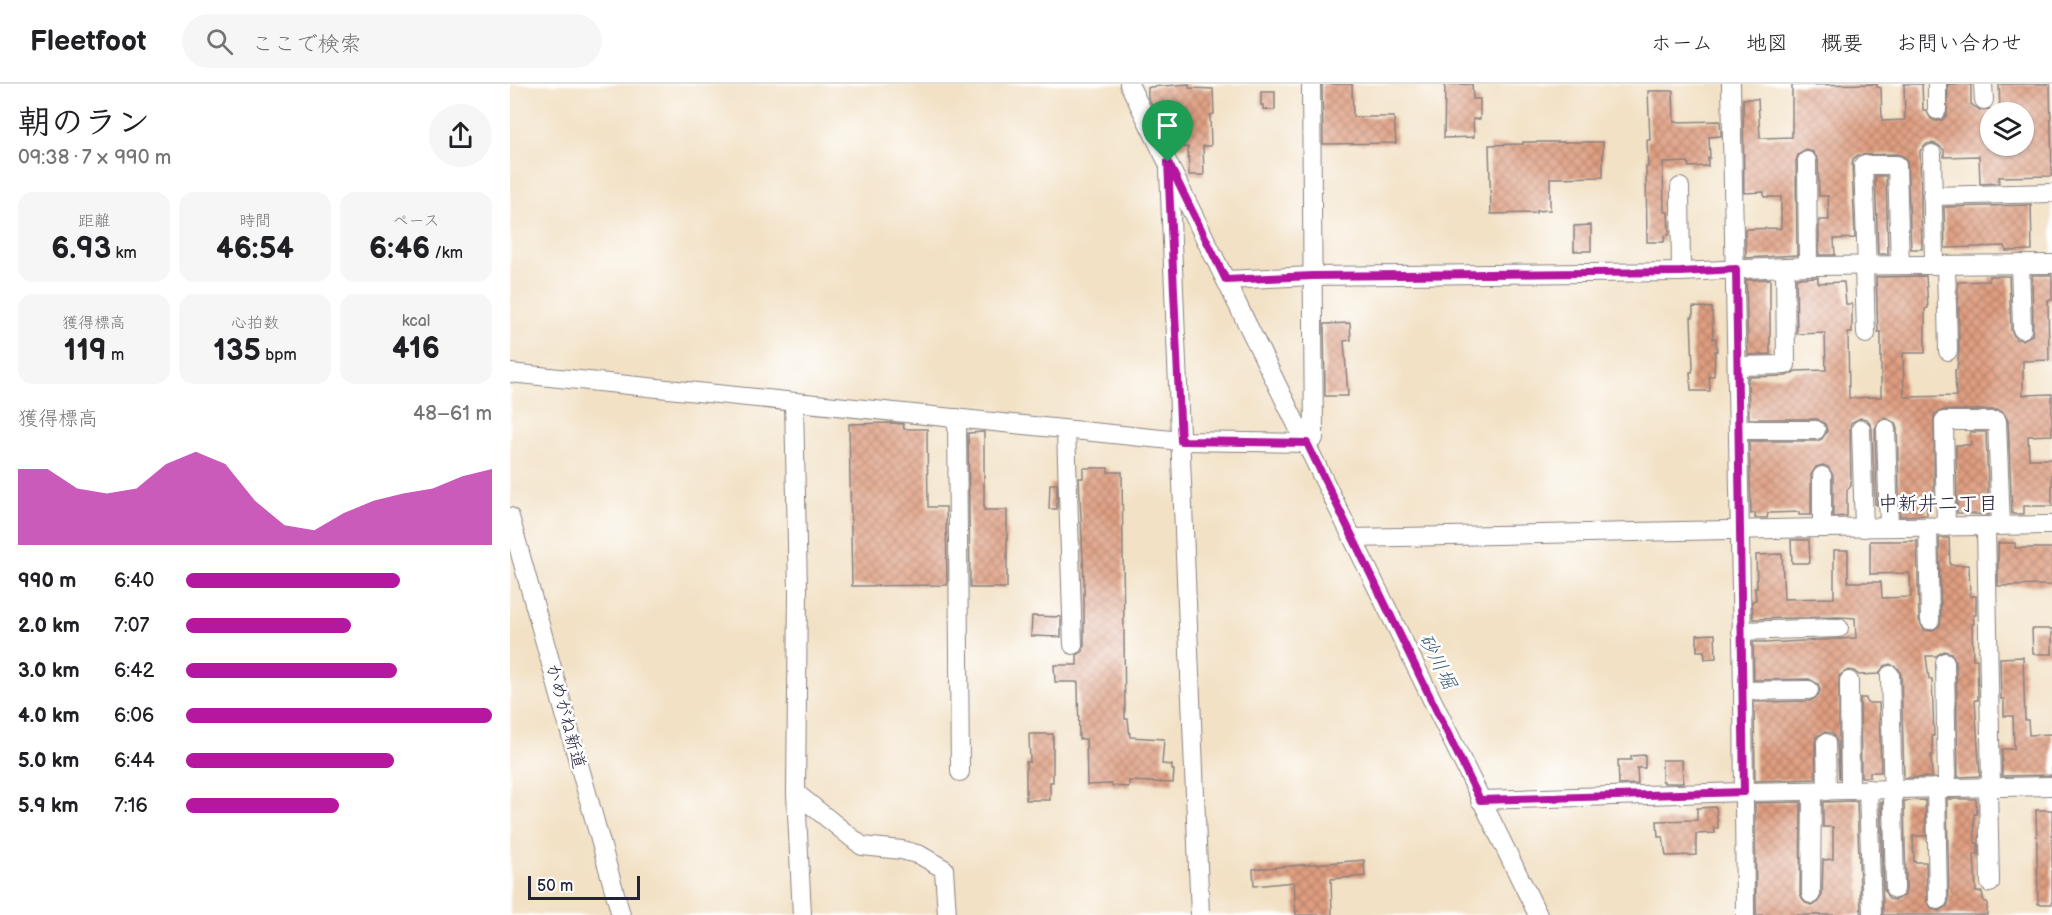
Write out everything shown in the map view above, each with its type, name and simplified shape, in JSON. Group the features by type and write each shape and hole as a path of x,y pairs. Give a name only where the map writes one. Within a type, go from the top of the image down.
{"street":[{"path":"1129,84 1538,915"},
{"path":"510,372 1181,441 1307,443 1314,438 1311,84"},
{"path":"1731,84 1736,269 1745,915"},
{"path":"1937,84 1937,110"},
{"path":"1932,154 1932,196 1948,351"},
{"path":"1807,161 1808,266"},
{"path":"1168,162 1200,915"},
{"path":"1866,334 1863,165 1897,165 1900,266"},
{"path":"1680,187 1681,272"},
{"path":"1932,196 2052,193"},
{"path":"2020,264 2022,329"},
{"path":"1226,280 1313,276 1681,272 1808,266 2052,264"},
{"path":"1737,366 1786,365 1785,267"},
{"path":"794,402 798,591 796,793 802,915"},
{"path":"957,418 960,772"},
{"path":"1930,620 1944,421 1997,421 1993,526 1990,883"},
{"path":"1861,429 1864,528"},
{"path":"1886,429 1889,527"},
{"path":"1066,430 1073,645"},
{"path":"1738,430 1816,430"},
{"path":"1822,476 1822,528"},
{"name":"かめがね新道","path":"510,517 621,915"},
{"path":"1353,538 2052,525"},
{"path":"1741,631 1839,628"},
{"path":"1938,900 1945,662"},
{"path":"1890,675 1895,889"},
{"path":"1850,681 1872,915"},
{"path":"1743,691 1809,690"},
{"path":"1811,894 1819,791 1826,743"},
{"path":"1480,800 2052,786"},
{"path":"796,793 862,846 903,850 920,855 944,869 947,915"}],"building":[{"path":"1189,84 1189,88 1213,89 1214,114 1210,115 1211,146 1203,146 1204,175 1189,175 1188,147 1173,148 1172,136 1180,136 1180,105 1153,107 1148,97 1150,87"},
{"path":"1322,84 1352,84 1353,117 1394,117 1396,143 1323,144"},
{"path":"1445,84 1472,84 1473,99 1480,99 1480,119 1473,119 1474,137 1444,138"},
{"path":"1877,84 1877,87 1881,88 1882,121 1905,120 1904,84 1922,84 1923,110 1926,110 1931,119 1936,121 1942,120 1947,115 1948,84 1971,84 1971,104 1980,110 1980,156 2034,156 2034,102 2000,102 1999,84 2050,84 2052,176 1999,177 1999,183 1980,184 1979,156 1944,157 1944,150 1938,145 1927,144 1920,151 1922,249 1911,249 1907,160 1897,154 1858,155 1853,159 1852,165 1855,238 1834,239 1835,255 1819,255 1819,220 1829,220 1828,196 1819,196 1818,160 1813,152 1806,150 1798,155 1796,161 1797,255 1746,258 1745,229 1781,228 1781,197 1764,197 1764,192 1744,193 1743,99 1758,99 1760,138 1792,137 1792,85"},
{"path":"1648,91 1673,91 1674,122 1720,121 1721,136 1709,137 1708,166 1689,167 1688,162 1663,163 1664,212 1668,212 1669,235 1664,236 1664,242 1647,242 1646,167 1648,167 1647,140 1650,140"},
{"path":"1261,92 1275,92 1275,110 1263,109"},
{"path":"1523,142 1603,142 1603,177 1550,178 1550,210 1536,211 1536,213 1491,214 1489,145 1523,144"},
{"path":"1875,176 1886,176 1888,254 1878,254"},
{"path":"2031,205 2032,250 2006,251 2005,246 1945,248 1944,207"},
{"path":"1591,225 1591,251 1574,251 1574,226"},
{"path":"2032,275 2052,275 2052,300 2048,300 2049,360 2023,361 2023,395 2052,394 2052,435 2028,436 2029,459 2052,459 2052,506 2024,506 2024,514 2012,514 2008,421 2003,412 1944,410 1934,414 1934,505 1926,505 1927,515 1900,516 1897,429 1895,423 1886,418 1880,420 1875,429 1877,505 1875,504 1872,428 1867,419 1860,418 1851,423 1850,429 1851,486 1847,490 1847,516 1833,517 1833,475 1828,467 1823,465 1816,467 1811,475 1811,515 1799,515 1799,512 1768,513 1767,518 1755,518 1755,513 1751,514 1749,441 1817,441 1822,439 1827,431 1825,424 1817,419 1749,419 1748,377 1786,376 1796,371 1826,370 1825,333 1797,334 1796,278 1818,277 1818,283 1844,282 1846,304 1852,304 1852,333 1848,333 1849,398 1881,397 1881,332 1878,332 1876,277 1926,276 1928,308 1925,309 1925,353 1903,353 1904,397 1956,396 1955,370 1957,370 1959,351 1958,282 1989,281 1989,276 2009,276 2011,330 2016,339 2023,340 2032,335 2033,329"},
{"path":"1770,279 1770,354 1748,355 1746,280"},
{"path":"1693,307 1712,308 1713,339 1716,338 1717,351 1715,351 1714,376 1709,376 1710,391 1691,391"},
{"path":"1350,323 1351,340 1344,341 1348,396 1325,396 1324,324"},
{"path":"849,424 903,424 904,429 927,429 928,507 946,507 947,585 852,586"},
{"path":"984,432 984,510 1007,510 1007,588 970,588 968,433"},
{"path":"1970,432 1986,432 1989,515 1957,513 1956,445 1971,445"},
{"path":"1083,468 1108,468 1108,472 1122,472 1125,719 1128,719 1130,737 1164,739 1162,764 1172,765 1173,783 1129,781 1129,787 1112,786 1112,784 1087,785 1086,739 1079,739 1078,682 1055,682 1054,665 1077,665 1077,655 1083,651 1084,645 1084,580 1079,478 1083,478"},
{"path":"1050,484 1057,484 1057,509 1049,509"},
{"path":"1939,538 1949,538 1950,565 1969,565 1970,596 1976,596 1976,615 1973,615 1974,624 1972,624 1973,659 1977,659 1978,700 1975,700 1980,776 1958,777 1956,662 1951,653 1944,651 1936,656 1926,656 1929,679 1932,679 1934,736 1932,736 1933,755 1931,755 1932,777 1904,778 1901,675 1899,669 1890,664 1884,666 1879,674 1859,675 1848,670 1839,676 1839,779 1837,742 1832,733 1825,732 1816,737 1816,779 1755,781 1754,702 1810,701 1818,696 1820,690 1818,684 1809,679 1754,680 1753,642 1856,638 1855,618 1753,619 1752,601 1756,600 1755,588 1757,588 1756,555 1782,554 1784,599 1834,598 1834,550 1848,550 1848,582 1881,582 1882,598 1911,597 1910,573 1870,574 1870,541 1917,541 1919,620 1924,630 1931,631 1940,626 1941,620"},
{"path":"1791,540 1809,540 1810,563 1792,563"},
{"path":"1998,543 2015,543 2015,548 2052,548 2052,585 1998,586"},
{"path":"1032,616 1061,617 1061,637 1031,636"},
{"path":"2032,629 2052,629 2052,654 2033,654"},
{"path":"1715,634 1716,658 1705,659 1704,651 1697,651 1697,635"},
{"path":"2023,657 2025,720 2028,720 2029,735 2052,734 2052,775 2002,776 2002,749 2014,749 2013,716 2004,716 2004,699 2001,699 2000,658"},
{"path":"1860,698 1866,698 1867,703 1879,703 1881,772 1870,772 1870,777 1861,777"},
{"path":"1029,734 1053,734 1053,782 1050,782 1050,800 1026,800 1026,762 1030,762"},
{"path":"1645,755 1645,768 1637,768 1638,784 1619,785 1618,760 1631,760 1631,756"},
{"path":"1662,760 1682,760 1683,783 1664,783 1662,781"},
{"path":"1947,799 1976,799 1975,843 1978,843 1978,854 1974,854 1976,892 1982,892 1984,902 1987,902 1987,915 1883,915 1880,802 1882,802 1884,890 1889,899 1896,900 1905,895 1906,889 1904,801 1925,800 1926,836 1913,836 1914,862 1926,862 1927,901 1932,909 1939,911 1947,906 1949,900"},
{"path":"1801,802 1800,894 1805,903 1811,905 1817,903 1822,895 1823,860 1833,859 1833,827 1823,827 1823,802 1857,802 1861,915 1756,915 1755,803"},
{"path":"1716,807 1718,828 1714,828 1715,833 1696,834 1696,855 1666,856 1663,837 1658,837 1657,821 1697,820 1697,808"},
{"path":"2036,810 2052,810 2052,904 2038,904"},
{"path":"1364,860 1365,876 1331,879 1332,915 1296,915 1294,882 1254,886 1253,869"}],"district":[{"name":"中新井二丁目","path":"1938,503"}],"route":[{"path":"1168,162 1226,280 1313,276 1681,272 1736,269 1738,531 1744,792 1480,800 1307,443 1181,441 1168,162"}],"water label":[{"name":"砂川堀","path":"1438,661"}]}
